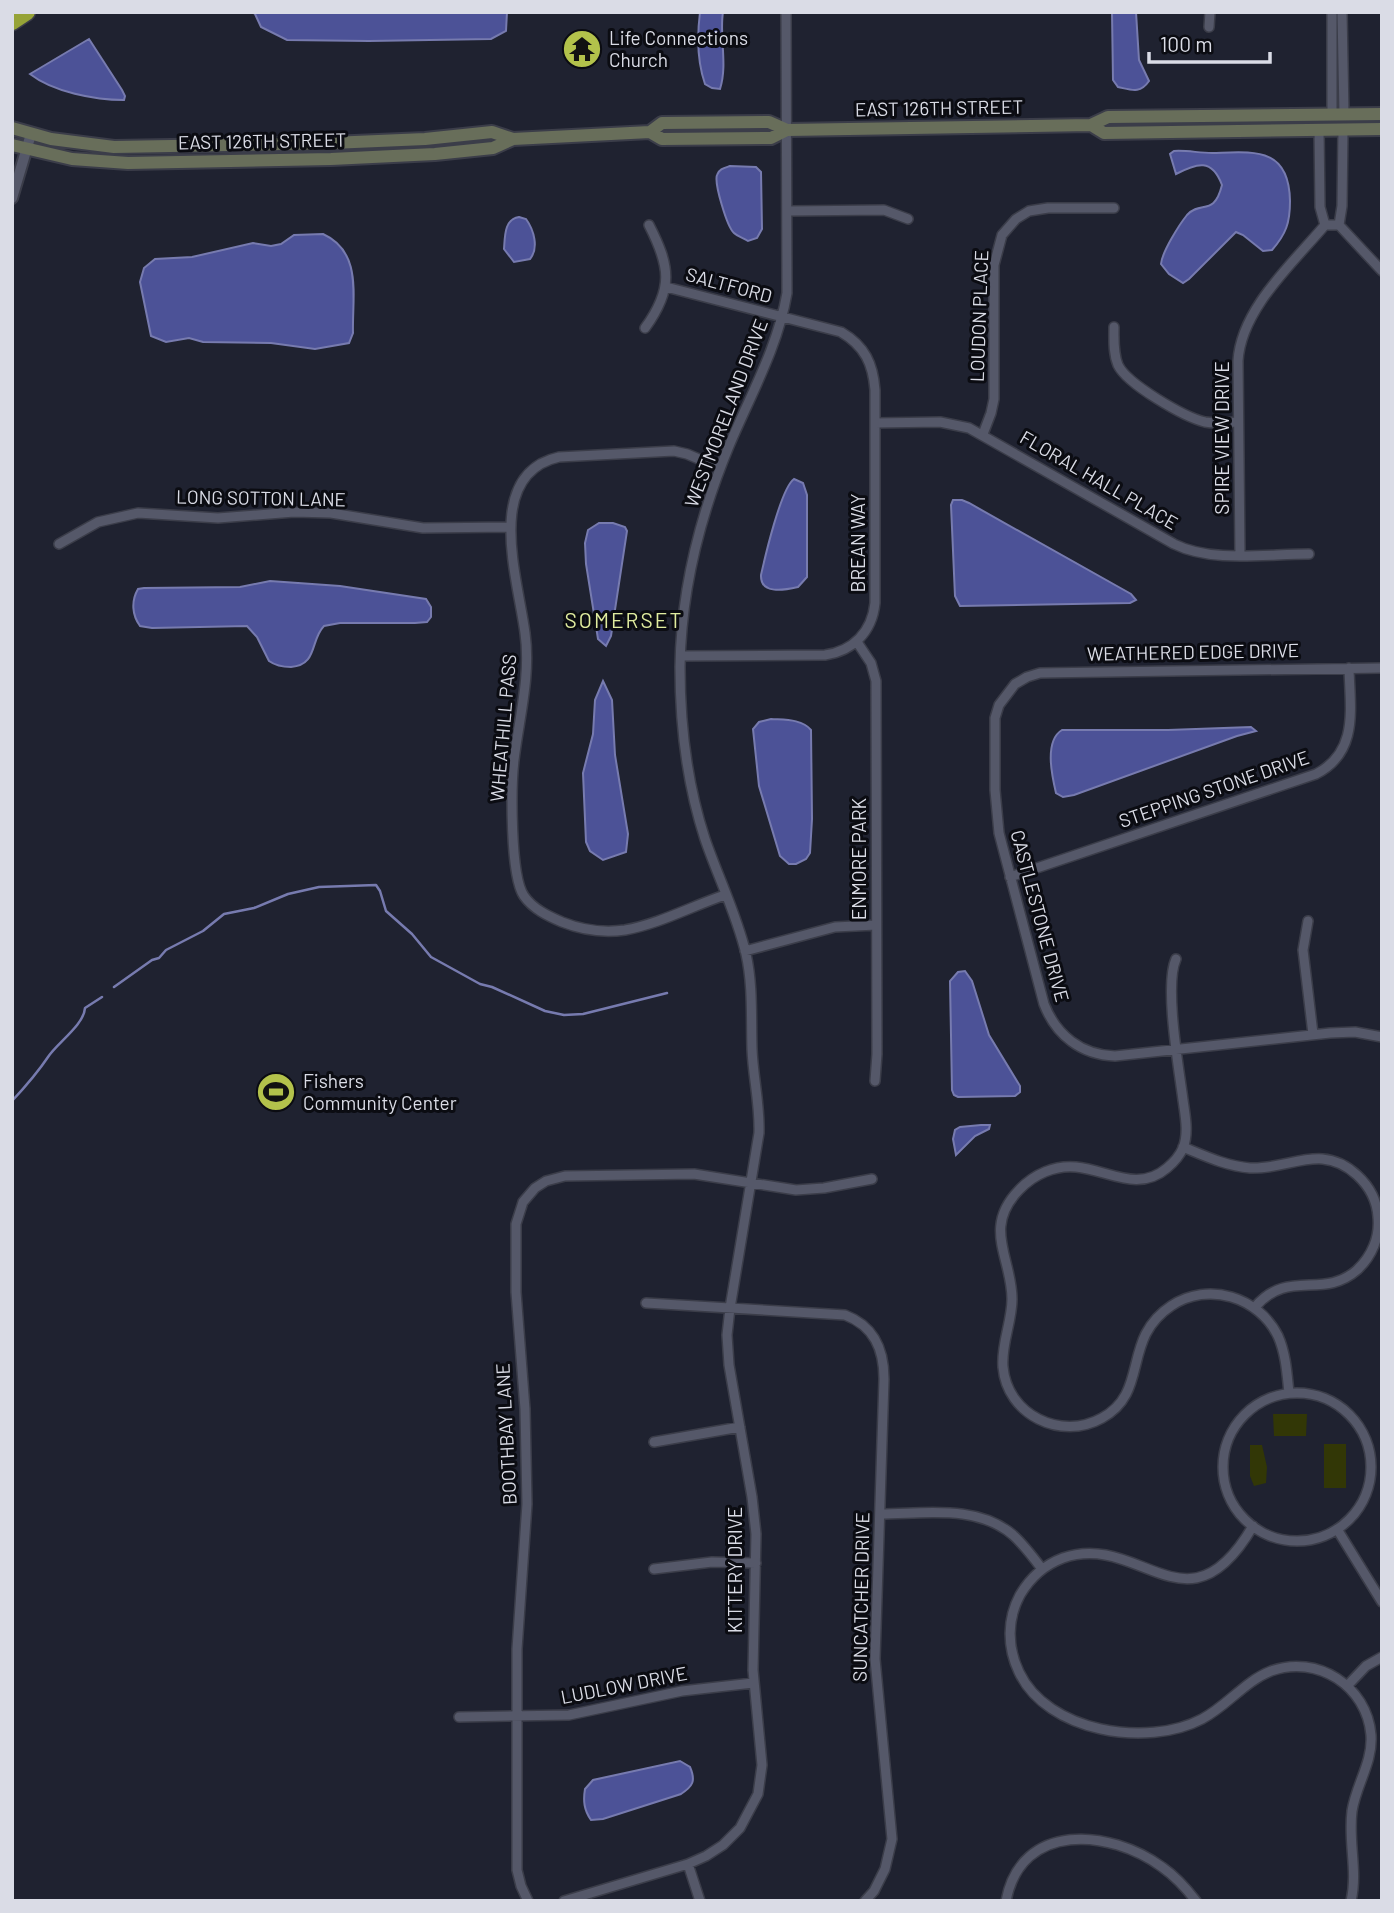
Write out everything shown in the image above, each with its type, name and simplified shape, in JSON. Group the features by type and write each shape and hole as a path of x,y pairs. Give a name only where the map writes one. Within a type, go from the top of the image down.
{"highway":[{"path":"12,22 27,12"}],"main road":[{"name":"EAST 126TH STREET","path":"12,145 63,157 110,162 292,160 435,154 493,148 513,139 650,132 662,123 769,122 787,130 1091,125 1108,117 1382,114"},
{"name":"EAST 126TH STREET","path":"1091,125 1104,133 1382,130"},
{"name":"EAST 126TH STREET","path":"12,128 74,143 123,147 331,143 425,139 492,132 513,139"}],"street":[{"name":"WESTMORELAND DRIVE","path":"759,1117 752,1049 751,981 745,951 700,821 690,778 682,720 681,656 691,569 706,509 720,468 783,317 788,282 786,12"},
{"path":"1209,27 1210,12"},
{"path":"1332,12 1338,114"},
{"path":"1338,114 1342,12"},
{"path":"1320,130 1321,206 1325,225 1339,225 1382,271"},
{"path":"1339,225 1342,206 1343,130"},
{"path":"12,198 31,134"},
{"name":"LOUDON PLACE","path":"983,434 995,399 994,272 997,248 1002,235 1016,219 1033,211 1048,208 1114,208"},
{"path":"788,211 884,210 908,219"},
{"path":"645,328 659,308 666,287 665,261 649,225"},
{"name":"SPIRE VIEW DRIVE","path":"1240,555 1238,351 1253,310 1325,225"},
{"name":"SALTFORD","path":"666,287 783,317"},
{"name":"BREAN WAY","path":"783,317 841,332 860,345 873,373 875,603 871,621 856,642"},
{"path":"1114,327 1116,359 1122,371 1134,384 1198,419 1238,422"},
{"name":"FLORAL HALL PLACE","path":"875,423 947,423 970,428 1181,547 1203,554 1309,554"},
{"name":"WHEATHILL PASS","path":"720,468 681,453 659,451 559,457 543,461 527,473 515,494 511,527 527,652 513,772 514,869 522,894 535,908 582,928 605,931 639,926 725,895"},
{"name":"LONG SOTTON LANE","path":"60,544 98,522 138,513 218,518 294,512 331,513 423,528 511,527"},
{"path":"681,656 825,655 840,652 856,642"},
{"name":"ENMORE PARK","path":"856,642 867,656 876,681 875,1081"},
{"name":"STEPPING STONE DRIVE","path":"1010,877 1316,774 1339,756 1348,737 1349,668"},
{"name":"WEATHERED EDGE DRIVE","path":"1009,690 1027,677 1048,671 1382,668"},
{"name":"CASTLESTONE DRIVE","path":"1009,690 997,710 996,820 1044,1004 1053,1024 1065,1037 1082,1049 1106,1056 1313,1034 1348,1032 1382,1037"},
{"path":"1308,921 1303,950 1313,1034"},
{"path":"745,951 828,929 876,925"},
{"path":"1176,959 1170,985 1185,1121 1184,1147 1171,1165 1154,1176 1127,1180 1083,1168 1058,1168 1031,1179 1013,1196 1004,1214 1000,1232 1012,1296 1003,1354 1007,1385 1022,1408 1045,1423 1072,1427 1091,1423 1110,1413 1125,1397 1133,1380 1143,1335 1156,1318 1171,1305 1189,1297 1213,1293 1255,1307 1269,1321 1279,1338 1289,1393"},
{"name":"KITTERY DRIVE","path":"564,1901 688,1864 706,1856 729,1840 744,1823 756,1802 761,1784 762,1765 753,1683 755,1521 728,1356 730,1308 758,1140 759,1117"},
{"path":"1184,1147 1224,1163 1250,1168 1272,1167 1305,1158 1329,1159 1343,1164 1357,1174 1373,1196 1378,1214 1377,1238 1367,1259 1355,1272 1329,1284 1281,1287 1264,1297 1255,1307"},
{"name":"BOOTHBAY LANE","path":"528,1901 517,1870 518,1632 527,1518 525,1409 516,1292 516,1232 520,1209 535,1188 546,1181 565,1176 694,1174 785,1189 810,1189 872,1179"},
{"path":"646,1303 730,1308"},
{"name":"SUNCATCHER DRIVE","path":"730,1308 845,1315 870,1331 879,1345 884,1364 875,1667 892,1839 885,1869 868,1900"},
{"path":"1289,1393 1316,1395 1339,1406 1357,1423 1368,1446 1371,1465 1368,1490 1356,1512 1337,1529 1318,1538 1294,1541 1271,1536 1252,1526 1238,1512 1228,1492 1223,1471 1225,1448 1234,1427 1249,1410 1268,1399 1289,1393"},
{"path":"654,1442 740,1427"},
{"path":"880,1514 958,1514 986,1519 1015,1537 1042,1569"},
{"path":"1252,1526 1224,1564 1217,1570 1198,1576 1162,1575 1121,1559 1095,1553 1066,1557 1042,1569 1023,1591 1014,1610 1010,1631 1014,1659 1023,1680 1037,1695 1063,1714 1085,1725 1133,1734 1160,1732 1200,1720 1219,1709 1262,1675 1287,1667 1318,1669 1348,1685 1364,1708 1371,1736 1368,1761 1352,1813 1350,1840 1354,1880 1351,1901"},
{"path":"1337,1529 1382,1602"},
{"path":"654,1569 708,1562 756,1563"},
{"path":"1348,1685 1366,1666 1382,1657"},
{"name":"LUDLOW DRIVE","path":"459,1717 569,1715 682,1691 753,1683"},
{"path":"1006,1901 1015,1874 1029,1857 1052,1843 1079,1839 1106,1842 1145,1856 1172,1875 1196,1901"},
{"path":"688,1864 700,1901"}],"green space":[{"path":"1273,1414 1307,1414 1306,1436 1274,1436"},
{"path":"1324,1444 1346,1444 1346,1488 1324,1488"},
{"path":"1250,1445 1262,1445 1267,1467 1266,1483 1254,1486 1250,1476"}],"water":[{"path":"252,12 507,12 506,31 491,39 369,41 287,40 261,27"},
{"path":"700,12 723,12 723,70 720,89 705,84 702,75 698,48"},
{"path":"1112,12 1136,12 1139,60 1149,81 1139,89 1118,87 1113,80"},
{"path":"89,39 122,90 124,100 75,94 50,86 30,74"},
{"path":"1174,151 1254,153 1276,161 1288,183 1290,209 1286,228 1272,250 1263,251 1236,232 1183,283 1169,274 1161,264 1176,232 1192,211 1215,201 1222,185 1214,170 1203,165 1176,174 1170,154"},
{"path":"730,166 756,167 761,172 762,229 757,238 748,241 731,229 719,195 717,175 720,170"},
{"path":"519,217 526,219 531,228 534,250 530,259 514,262 504,249 506,229 510,221"},
{"path":"323,234 336,242 350,264 354,305 353,333 349,343 315,349 271,343 203,342 189,338 166,342 151,336 140,282 144,268 155,259 192,257 253,243 271,246 281,244 294,235"},
{"path":"794,479 803,483 807,495 807,577 798,587 774,590 765,586 761,575 779,509"},
{"path":"953,500 969,503 1131,594 1136,600 1130,603 960,606 955,596 951,505"},
{"path":"599,523 613,523 625,527 627,531 611,636 606,646 598,639 586,564 585,543 588,530"},
{"path":"270,581 340,586 426,599 431,607 431,617 427,622 340,623 324,626 306,662 291,667 269,661 257,637 247,626 152,628 140,626 134,613 133,603 138,589 240,587"},
{"path":"603,681 612,700 615,755 628,834 626,852 603,860 590,851 586,842 583,773 593,734 595,700"},
{"path":"771,719 798,722 811,730 810,853 806,859 796,864 789,864 780,856 759,786 753,729 759,722"},
{"path":"1251,727 1256,731 1074,795 1063,797 1056,793 1051,750 1056,735 1062,730"},
{"path":"965,971 972,981 989,1035 1020,1086 1020,1092 1015,1096 958,1097 952,1090 950,981 958,972"},
{"path":"990,1125 989,1129 975,1136 956,1155 953,1139 955,1130"},
{"path":"680,1761 690,1767 693,1776 691,1786 681,1794 603,1819 591,1820 585,1809 584,1798 585,1789 593,1780"}],"waterway":[{"path":"114,987 152,960 159,958 166,950 203,931 224,914 254,908 288,894 319,887 376,885 386,911 412,934 431,957 480,984 545,1011 564,1015 583,1014 667,993"},
{"path":"12,1101 80,1021 85,1008 102,997"}],"place":[{"name":"Life Connections Church","path":"582,49"},
{"name":"Fishers Community Center","path":"276,1092"}],"district":[{"name":"SOMERSET","path":"624,621"}]}
